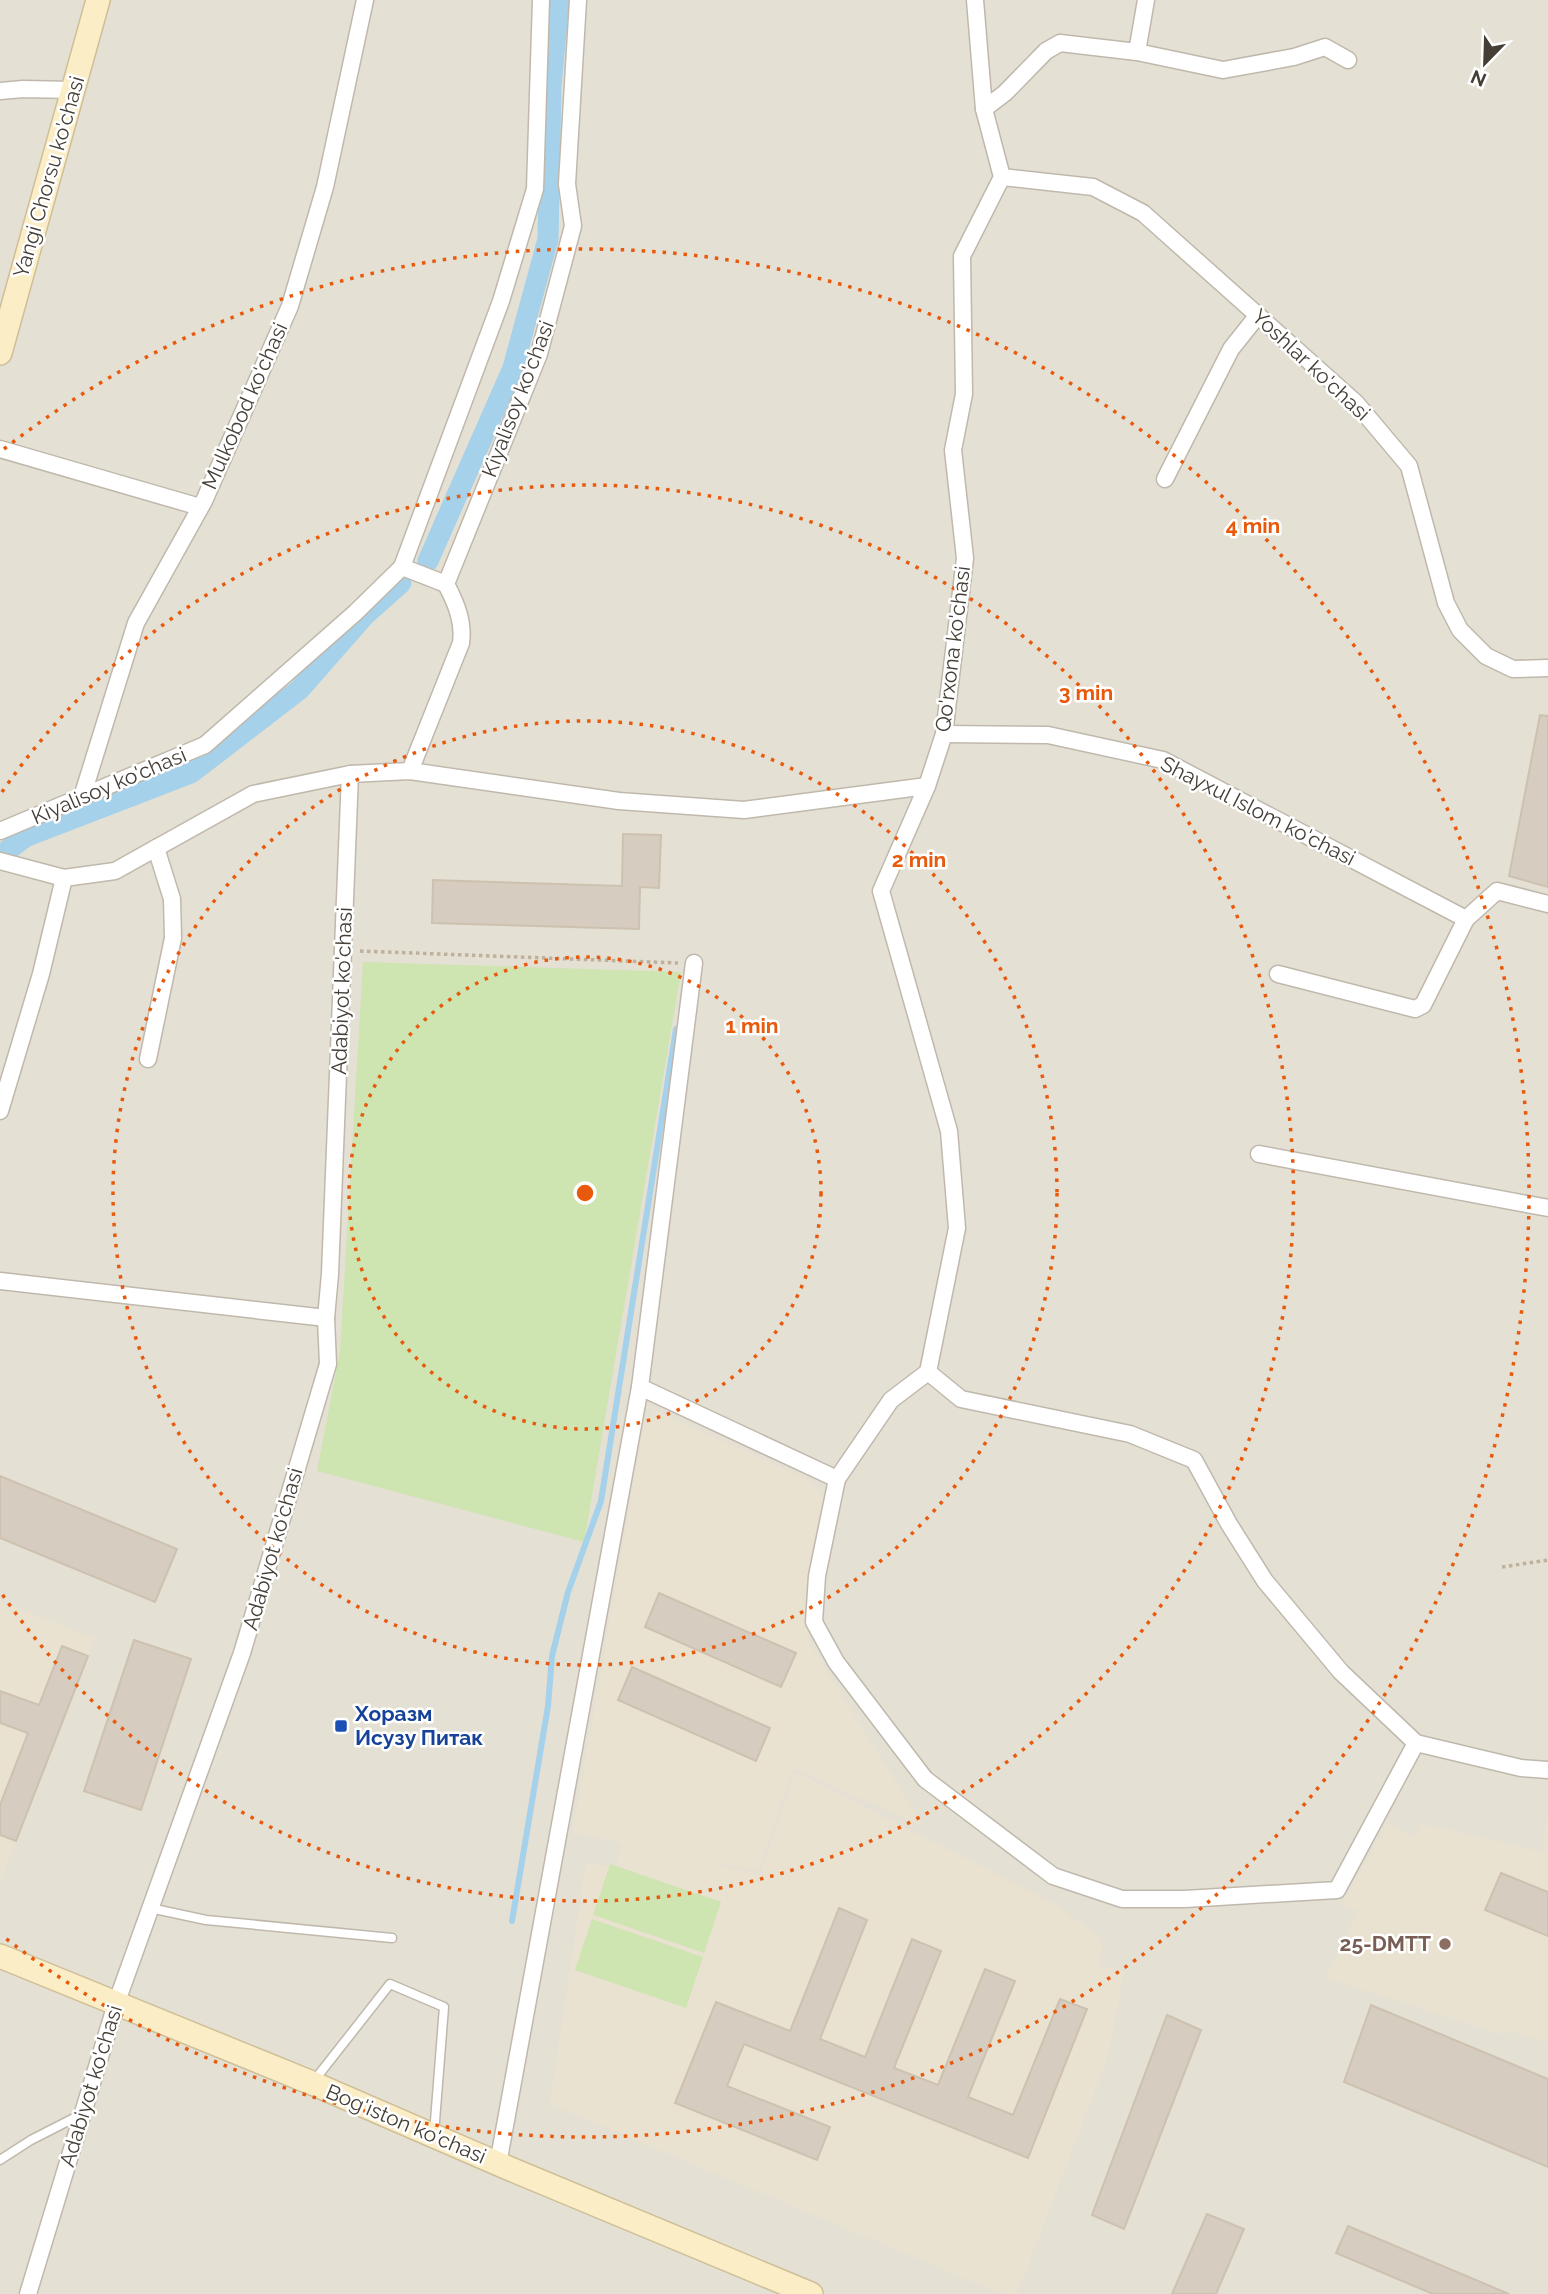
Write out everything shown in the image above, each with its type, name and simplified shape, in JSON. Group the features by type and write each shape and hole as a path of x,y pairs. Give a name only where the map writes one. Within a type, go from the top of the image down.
{"main road":[{"name":"Yangi Chorsu ko'chasi","path":"0,353 98,0"},
{"name":"Bog'iston ko'chasi","path":"0,1956 312,2083 434,2137 811,2294"}],"street":[{"name":"Mulkobod ko'chasi","path":"82,797 136,623 200,507 290,306 325,187 365,0"},
{"name":"Kiyalisoy ko'chasi","path":"0,831 205,745 355,613 402,567 501,301 535,189 541,0"},
{"name":"Kiyalisoy ko'chasi","path":"446,584 539,354 573,226 567,184 578,0"},
{"path":"975,0 984,108 1002,177"},
{"path":"1137,52 1146,0"},
{"path":"984,108 1006,93 1046,51 1060,43 1137,52 1223,70 1294,57 1325,47 1348,60"},
{"path":"0,92 23,89 73,90"},
{"name":"Yoshlar ko'chasi","path":"1002,177 1093,187 1143,212 1356,403 1409,466 1446,603 1460,630 1486,656 1513,669 1548,668"},
{"name":"Qo'rxona ko'chasi","path":"928,1372 957,1228 949,1131 881,891 927,786 944,734 965,558 953,450 964,394 962,256 1002,177"},
{"path":"1165,479 1231,349 1258,315"},
{"path":"0,449 200,507"},
{"path":"402,567 446,584 463,627 461,643 410,771"},
{"name":"Shayxul Islom ko'chasi","path":"944,734 1048,735 1163,760 1466,919"},
{"path":"0,861 64,878 115,871 253,794 350,774 410,771 619,800 744,810 927,786"},
{"name":"Adabiyot ko'chasi","path":"27,2294 116,2004 242,1653 328,1364 326,1318 350,774"},
{"path":"148,1059 173,938 172,900 156,848"},
{"path":"0,1111 41,974 64,878"},
{"path":"1278,974 1415,1009 1423,1004 1466,919 1497,891 1548,904"},
{"path":"498,2164 640,1387 694,963"},
{"path":"1259,1154 1548,1208"},
{"path":"0,1281 326,1318"},
{"path":"1416,1744 1336,1891 1185,1899 1122,1899 1053,1876 925,1779 836,1662 814,1622 817,1576 836,1479 891,1400 928,1372 961,1399 1130,1434 1194,1460 1229,1524 1265,1581 1341,1672 1416,1744 1521,1768 1548,1770"},
{"path":"640,1387 836,1479"}],"lane":[{"path":"150,1908 206,1920 392,1938"},
{"path":"312,2083 390,1984 444,2007 434,2137"},
{"path":"0,2160 31,2140 82,2114"}],"path":[{"path":"343,950 694,963"},
{"path":"1502,1567 1548,1560"}],"shaded area":[{"path":"0,0 1548,0 1548,2294 0,2294"},
{"path":"656,1411 808,1480 823,1497 808,1641 924,1827 793,1768 758,1871 683,1856 760,1875 795,1772 1051,1902 1102,1939 1100,1965 1124,1971 1108,2056 1017,2294 1002,2294 550,2104 586,1863 616,1868 621,1843 573,1832 644,1425"},
{"path":"0,1601 95,1639 0,1883"},
{"name":"25-DMTT","path":"1548,1809 1548,2043 1516,2032 1501,2034 1326,1978 1357,1911 1342,1904 1388,1823 1414,1838 1422,1824 1543,1852"}],"green space":[{"path":"363,962 681,972 584,1542 317,1471 340,1351"},
{"path":"610,1864 721,1902 704,1953 593,1915"},
{"path":"592,1919 703,1957 686,2008 575,1970"}],"building":[{"path":"1540,715 1548,716 1548,887 1509,876"},
{"path":"623,834 661,835 659,888 640,887 639,929 432,923 433,880 622,886"},
{"path":"0,1476 177,1549 155,1602 0,1538"},
{"path":"659,1593 796,1653 781,1687 645,1627"},
{"path":"134,1640 191,1659 141,1810 84,1791"},
{"path":"62,1646 88,1656 16,1841 0,1835 0,1805 28,1733 0,1723 0,1691 39,1705"},
{"path":"632,1667 770,1728 756,1761 618,1700"},
{"path":"1501,1873 1548,1892 1548,1936 1485,1910"},
{"path":"839,1908 867,1920 820,2039 865,2057 912,1939 941,1951 894,2068 938,2085 985,1969 1015,1981 968,2097 1013,2115 1060,1999 1087,2009 1028,2158 744,2044 727,2086 830,2127 817,2160 675,2103 716,2002 790,2031"},
{"path":"1371,2005 1548,2079 1548,2167 1344,2082"},
{"path":"1167,2015 1201,2030 1124,2229 1092,2215"},
{"path":"1207,2214 1244,2229 1216,2294 1172,2294"},
{"path":"1348,2226 1509,2294 1433,2294 1336,2253"}],"waterway":[{"path":"428,561 513,368 548,239 551,87 559,0"},
{"path":"9,849 25,837 191,773 299,690 364,616 401,583"},
{"path":"512,1921 548,1706 552,1656 568,1592 601,1501 676,1029"}],"place":[{"name":"Хоразм Исузу Питак","path":"341,1726"},
{"name":"25-DMTT","path":"1445,1944"}]}
